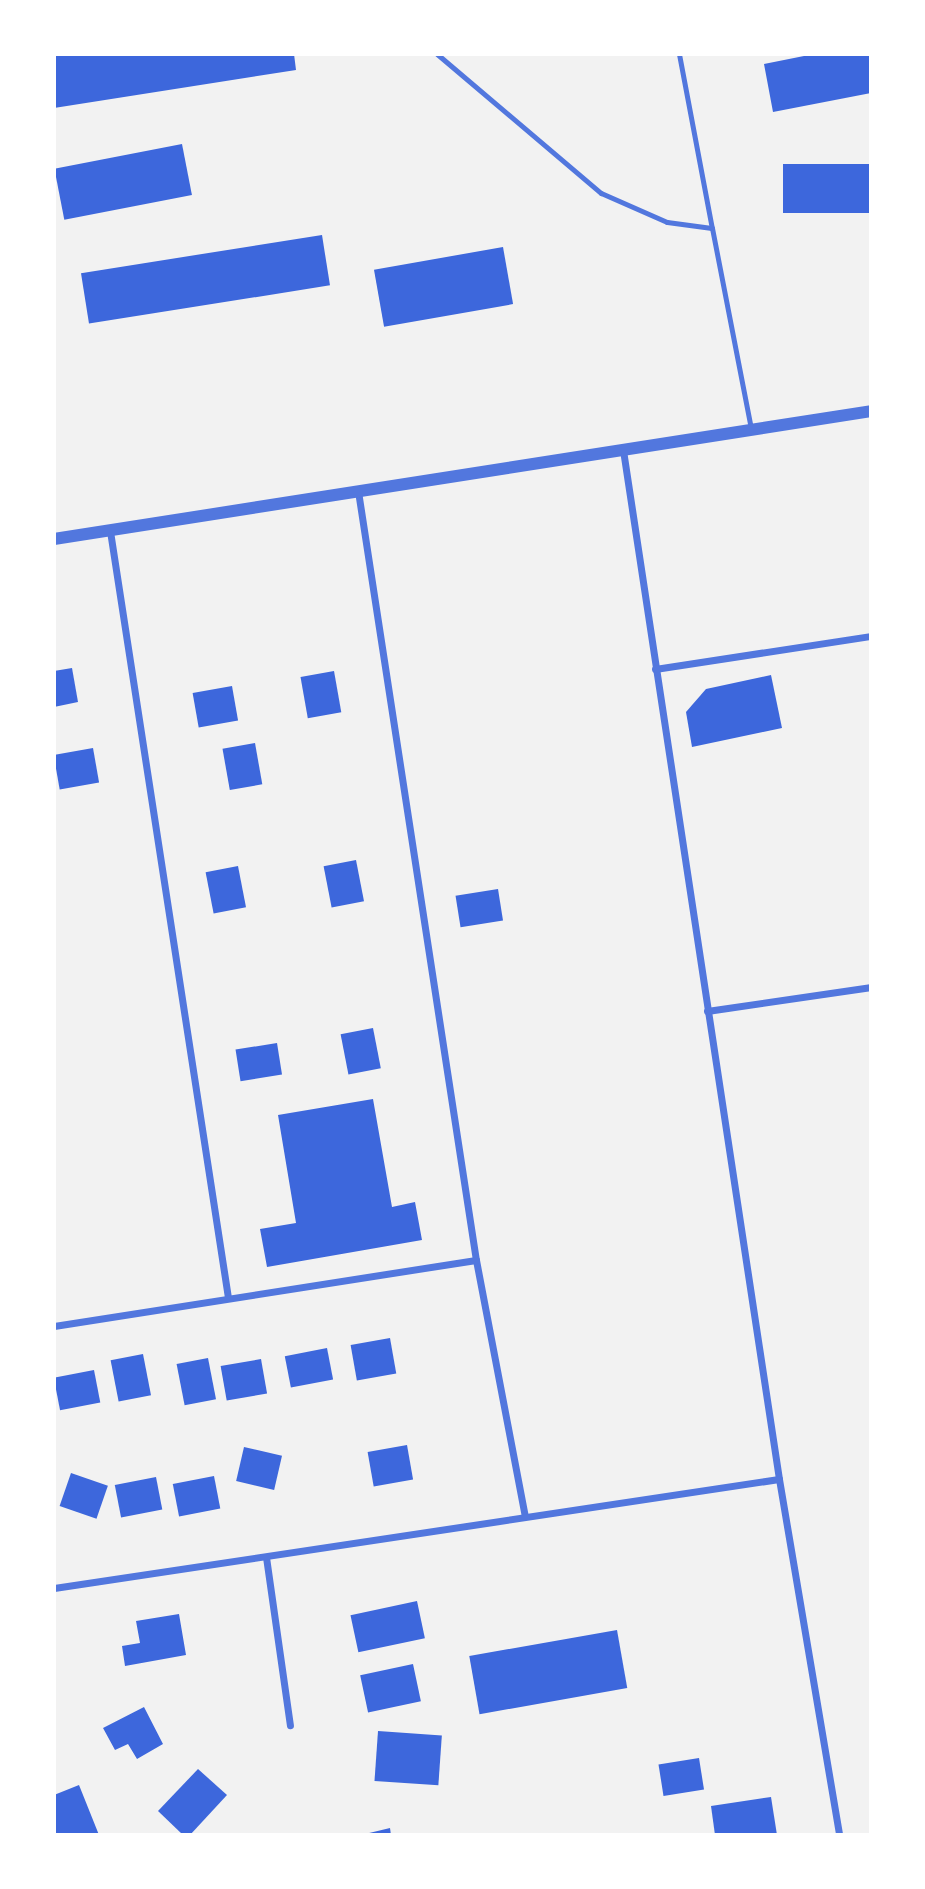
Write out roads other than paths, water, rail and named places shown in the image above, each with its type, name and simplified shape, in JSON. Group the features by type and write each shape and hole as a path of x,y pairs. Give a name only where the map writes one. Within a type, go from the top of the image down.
{"street":[{"path":"54,539 871,411"},
{"path":"623,449 779,1479 839,1835"},
{"path":"358,491 476,1260 525,1516"},
{"path":"110,531 228,1297"},
{"path":"655,669 871,636"},
{"path":"707,1011 871,987"},
{"path":"54,1326 476,1260"},
{"path":"54,1588 779,1479"},
{"path":"266,1557 290,1725"}],"lane":[{"path":"437,54 601,193 667,222 712,228"},
{"path":"679,54 751,429"}]}
